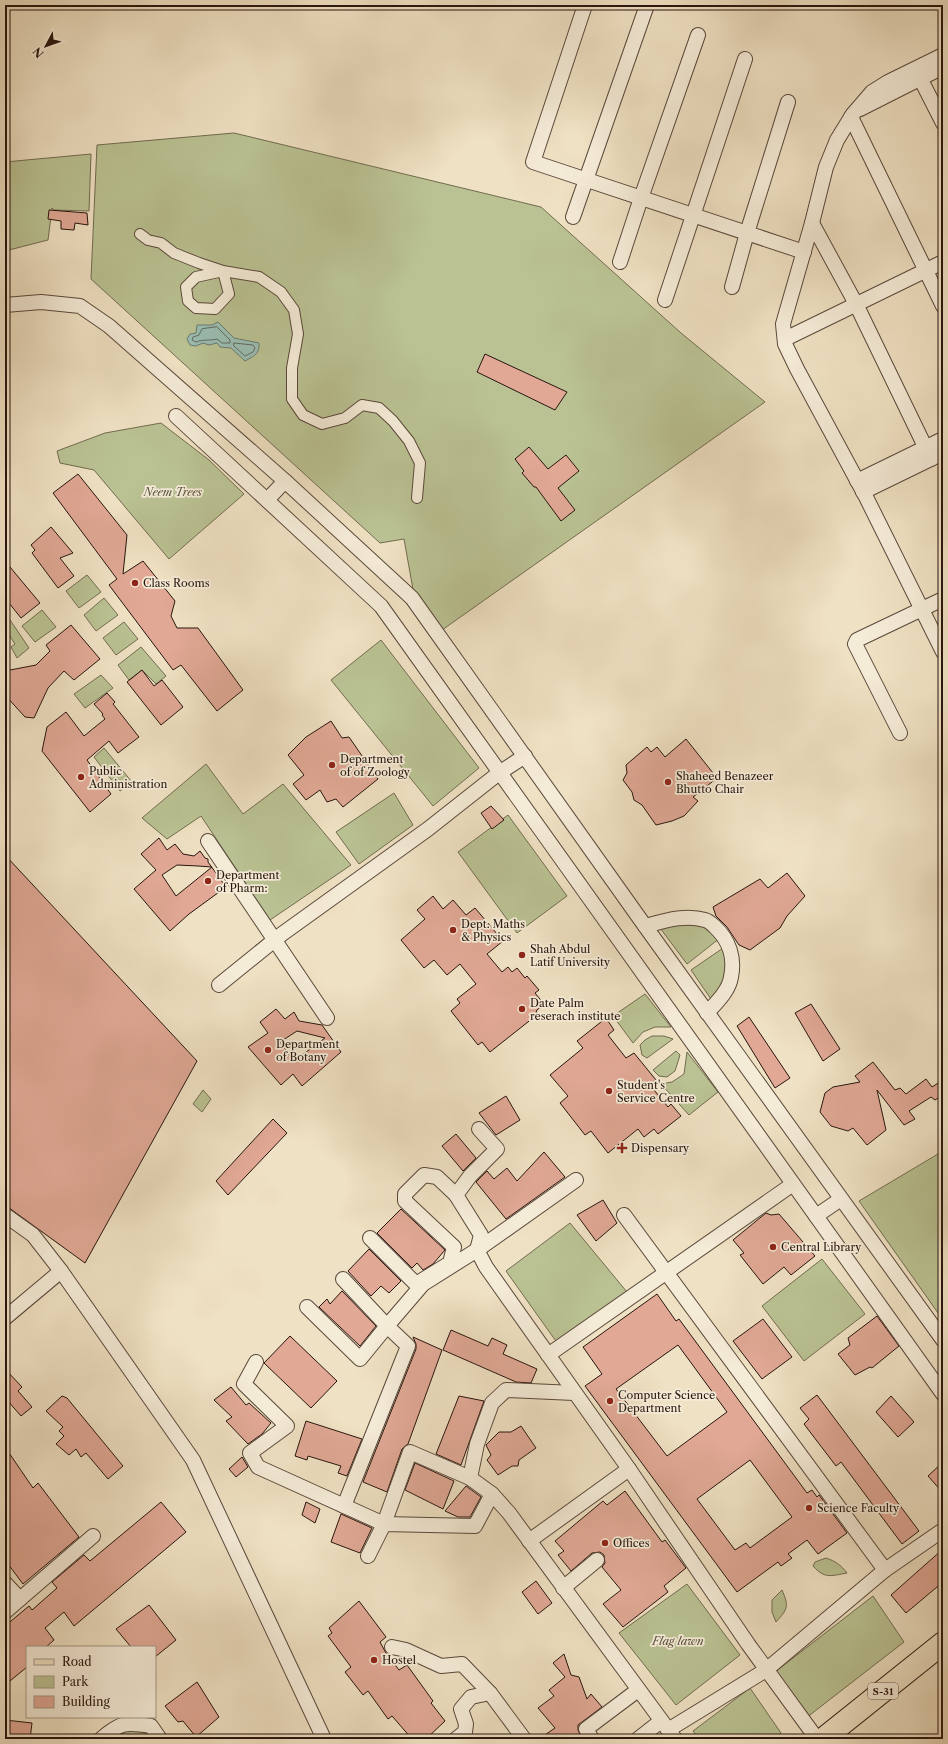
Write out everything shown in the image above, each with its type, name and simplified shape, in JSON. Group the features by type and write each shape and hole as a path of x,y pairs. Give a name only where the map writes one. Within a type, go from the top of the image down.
{"main road":[{"name":"S-31","path":"823,1739 943,1643"}],"street":[{"path":"586,5 533,162 804,252"},
{"path":"573,217 647,5"},
{"path":"620,262 698,36"},
{"path":"943,55 918,73 852,115 837,140 826,167 812,223 783,324 785,339 797,370 860,487 943,652"},
{"path":"665,300 745,59"},
{"path":"918,73 943,67"},
{"path":"918,73 943,123"},
{"path":"732,287 747,233 788,102"},
{"path":"852,115 943,306"},
{"path":"812,223 856,304 933,453"},
{"path":"140,234 148,240 161,243 174,253 199,263 223,271 259,277 281,292 294,310 298,334 292,368 292,399 303,415 322,424 344,418 362,405 379,408 393,421 409,440 420,463 417,498"},
{"path":"785,339 943,262"},
{"path":"223,271 228,294 214,309 196,308 188,301 186,287 196,277 223,271"},
{"path":"5,305 40,302 80,306 109,326 285,481 412,598 707,1013 943,1340"},
{"path":"176,416 381,606 426,667 943,1394"},
{"path":"860,487 933,453 943,439"},
{"path":"267,500 285,481"},
{"path":"900,733 855,644 857,640 943,599"},
{"path":"220,985 274,941 428,829 500,773 525,756"},
{"path":"208,841 327,1018"},
{"path":"645,926 687,917 707,920 724,935 729,944 731,955 731,978 722,997 707,1013"},
{"path":"456,1195 470,1176 497,1149 479,1129"},
{"path":"370,1238 416,1284 450,1263 454,1247 405,1201 405,1194 424,1175 437,1177 456,1195 481,1235 477,1250 486,1267 629,1469 766,1670 817,1739"},
{"path":"308,1307 360,1359 424,1284 477,1250 576,1180"},
{"path":"548,1355 793,1184"},
{"path":"816,1216 842,1199"},
{"path":"5,1215 33,1235 61,1271 194,1460 324,1739"},
{"path":"624,1215 885,1570"},
{"path":"5,1318 61,1271"},
{"path":"344,1279 387,1326 408,1346 344,1506"},
{"path":"256,1362 244,1384 288,1426 250,1452 258,1467 384,1524 475,1526 492,1494"},
{"path":"470,1478 477,1444 492,1403 506,1390 574,1393"},
{"path":"368,1556 384,1524 410,1452 470,1478 492,1494 509,1513 668,1730"},
{"path":"529,1541 629,1469"},
{"path":"638,1739 668,1730 766,1670 885,1570 943,1530"},
{"path":"5,1612 93,1536"},
{"path":"563,1588 597,1560"},
{"path":"5,1583 20,1599"},
{"path":"392,1647 406,1650 441,1666 462,1664 490,1693 524,1739"},
{"path":"592,1739 586,1729 638,1690"},
{"path":"456,1739 465,1732 466,1724 461,1709 471,1697 490,1693"},
{"path":"101,1739 115,1727 130,1723 151,1726 160,1739"}],"green space":[{"path":"234,133 541,207 681,333 765,402 442,630 414,595 404,539 380,543 91,279 97,145"},
{"path":"91,154 89,211 54,210 52,208 48,240 5,251 5,162"},
{"name":"Neem Trees","path":"161,423 209,460 244,494 169,559 94,470 60,463 57,451 105,433"},
{"path":"87,575 101,592 79,608 66,591"},
{"path":"104,598 118,615 96,631 84,615"},
{"path":"42,610 56,627 35,642 22,626"},
{"path":"8,617 29,648 17,658 11,647 15,644 5,629 5,620"},
{"path":"124,622 138,639 116,655 103,638"},
{"path":"381,640 479,768 433,806 331,680"},
{"path":"141,647 166,676 156,684 142,670 129,680 118,665"},
{"path":"101,675 113,688 85,708 74,694"},
{"path":"104,748 132,782 120,791 94,757"},
{"path":"206,764 243,814 283,784 351,865 270,920 201,816 167,839 142,818"},
{"path":"394,793 413,825 359,864 336,832"},
{"path":"508,815 567,896 517,933 458,852"},
{"path":"707,920 720,938 687,964 660,928"},
{"path":"729,944 731,978 713,1002 691,970"},
{"path":"645,994 671,1027 655,1027 643,1032 633,1043 613,1016"},
{"path":"652,1036 664,1036 673,1039 647,1058 642,1055 640,1045"},
{"path":"676,1051 680,1055 675,1071 667,1077 659,1076 653,1070"},
{"path":"687,1052 718,1092 689,1115 661,1084 672,1082 684,1074"},
{"path":"203,1090 211,1099 202,1112 193,1104"},
{"path":"943,1151 943,1320 859,1201"},
{"path":"570,1223 627,1292 558,1344 506,1271"},
{"path":"822,1259 865,1314 804,1361 762,1306"},
{"path":"826,1558 838,1564 847,1573 828,1576 821,1573 813,1566 815,1562"},
{"name":"Flag lawn","path":"687,1584 740,1655 676,1705 619,1633"},
{"path":"782,1590 786,1600 786,1607 783,1614 776,1622 772,1612 772,1600"},
{"path":"873,1596 904,1642 806,1718 775,1672"},
{"path":"750,1688 781,1733 773,1739 699,1739 693,1731"},
{"path":"130,1728 150,1735 152,1739 113,1739"}],"water":[{"path":"218,322 234,338 259,343 256,354 245,361 231,348 220,347 217,343 209,345 203,343 196,346 190,345 187,339 190,334 196,333 197,325 212,325"}],"building":[{"path":"49,210 87,213 88,225 75,223 74,230 61,229 61,221 48,219"},
{"path":"485,354 567,392 555,410 477,372"},
{"path":"529,447 548,469 566,455 579,471 558,488 575,510 561,521 536,487 534,487 522,473 524,471 515,459"},
{"name":"Class Rooms","path":"78,474 127,535 123,574 143,561 175,601 171,616 177,628 198,628 243,690 217,711 181,665 173,670 109,585 117,579 53,493"},
{"path":"51,527 73,553 60,558 74,576 58,588 32,553 35,550 31,545"},
{"path":"5,561 40,603 21,618 5,598"},
{"path":"71,625 100,659 74,680 64,671 48,688 34,718 25,717 5,695 5,671 36,665 50,651 46,645"},
{"path":"142,670 154,686 162,680 183,707 161,725 127,682"},
{"name":"Public Administration","path":"107,693 115,702 113,704 139,737 118,753 109,741 87,760 111,794 90,812 42,751 47,727 66,712 84,736 105,719 102,715 103,714 94,704"},
{"name":"Department of of Zoology","path":"331,721 342,738 349,737 378,779 343,807 336,799 327,802 320,790 306,800 293,784 304,775 288,755 306,737"},
{"name":"Shaheed Benazeer Bhutto Chair","path":"686,739 717,778 693,797 698,801 684,816 656,825 642,805 634,800 632,792 623,780 627,773 626,765 647,747 651,752 657,747 665,757"},
{"path":"491,806 504,820 492,829 481,813"},
{"name":"Department of Pharm:","path":"159,838 167,850 175,844 183,854 194,856 200,851 205,858 208,859 208,862 212,867 226,887 189,914 170,931 134,889 156,870 141,854","holes":["177,865 212,867 176,896 162,875"]},
{"path":"5,855 197,1061 85,1263 5,1205"},
{"path":"787,873 805,896 787,916 780,928 750,950 739,945 727,927 716,916 713,907 760,879 768,888"},
{"path":"433,896 443,909 453,900 466,915 475,908 503,941 487,954 502,972 508,967 512,972 517,968 525,978 527,976 539,990 535,993 544,1004 536,1011 538,1014 490,1052 482,1042 478,1045 451,1011 460,1003 457,999 476,984 460,964 447,975 434,960 424,968 401,940 425,919 417,910"},
{"path":"811,1004 840,1049 823,1061 795,1013"},
{"name":"Department of Botany","path":"276,1009 285,1019 294,1012 299,1021 322,1025 341,1052 302,1086 293,1074 281,1085 248,1047 268,1033 260,1022","holes":["297,1031 325,1038 294,1061 280,1042"]},
{"path":"749,1017 790,1078 775,1088 737,1026"},
{"name":"Student's Service Centre","path":"606,1018 614,1030 608,1035 626,1058 634,1053 656,1080 650,1085 668,1107 671,1104 681,1116 658,1134 654,1129 644,1137 638,1129 608,1153 591,1131 585,1135 560,1103 568,1096 550,1075 583,1048 577,1041"},
{"path":"873,1062 895,1090 900,1088 906,1094 926,1079 932,1087 943,1080 943,1095 935,1100 931,1097 909,1111 915,1119 904,1125 877,1090 886,1130 867,1145 853,1128 848,1131 831,1126 820,1112 825,1093 833,1087 860,1082 855,1076"},
{"path":"506,1096 520,1120 496,1135 479,1113"},
{"path":"273,1119 287,1133 228,1195 216,1181"},
{"path":"456,1134 476,1158 463,1171 442,1146"},
{"path":"544,1152 565,1177 506,1219 476,1182 487,1171 494,1179 507,1168 517,1181"},
{"path":"603,1200 617,1223 596,1241 577,1215"},
{"path":"401,1209 445,1250 433,1264 423,1270 417,1263 412,1268 377,1233"},
{"name":"Central Library","path":"766,1213 771,1215 779,1214 815,1256 791,1275 784,1267 763,1284 740,1255 744,1253 733,1240"},
{"path":"369,1249 401,1281 389,1293 381,1286 371,1296 348,1271"},
{"path":"342,1291 376,1326 360,1346 319,1307 327,1299 330,1304"},
{"path":"657,1294 676,1321 679,1319 807,1493 812,1490 817,1497 819,1495 847,1533 818,1554 807,1540 788,1554 792,1558 781,1566 778,1562 737,1592 585,1386 602,1374 583,1347","holes":["678,1345 727,1412 667,1456 616,1389","750,1460 792,1517 750,1548 746,1543 735,1550 697,1499"]},
{"path":"877,1316 899,1346 872,1368 870,1367 855,1375 838,1354 850,1345 848,1338"},
{"path":"763,1319 792,1357 762,1379 733,1341"},
{"path":"451,1330 488,1346 492,1338 507,1345 503,1354 537,1369 531,1383 516,1382 443,1350"},
{"path":"290,1336 337,1381 311,1408 264,1363"},
{"path":"413,1337 442,1350 408,1444 402,1449 387,1492 363,1482 416,1349 416,1344"},
{"path":"5,1369 22,1387 18,1391 32,1407 21,1416 7,1400 5,1402"},
{"path":"231,1387 246,1405 249,1403 271,1423 262,1434 248,1444 226,1421 232,1417 214,1400"},
{"path":"817,1395 919,1531 902,1544 841,1462 836,1466 804,1424 809,1419 800,1408"},
{"path":"62,1396 67,1398 123,1466 108,1479 86,1453 81,1457 76,1449 69,1455 56,1444 64,1436 59,1431 63,1427 46,1411"},
{"path":"459,1396 484,1401 461,1465 436,1454"},
{"path":"891,1396 914,1422 898,1437 876,1412"},
{"path":"306,1421 362,1439 347,1476 338,1473 341,1466 308,1456 307,1460 295,1456"},
{"path":"521,1426 536,1448 519,1460 518,1466 512,1466 498,1475 487,1460 491,1455 486,1445 499,1432 511,1432"},
{"path":"5,1447 33,1488 38,1483 79,1537 23,1584 5,1560"},
{"path":"242,1457 248,1467 236,1477 229,1469"},
{"path":"943,1462 943,1493 928,1476"},
{"path":"415,1463 454,1481 443,1509 405,1490"},
{"path":"466,1486 481,1497 470,1517 458,1517 445,1511"},
{"path":"625,1491 662,1542 665,1540 686,1568 664,1586 668,1592 623,1627 603,1604 621,1590 602,1567 605,1563 604,1555 600,1552 592,1553 571,1571 558,1555 564,1551 555,1541 603,1501 607,1505"},
{"path":"161,1502 186,1532 74,1626 64,1612 45,1628 54,1640 47,1646 26,1646 26,1668 5,1685 5,1626 29,1606 32,1610 57,1588 52,1582 84,1555 90,1561"},
{"path":"306,1502 320,1509 315,1523 302,1515"},
{"path":"341,1514 372,1528 360,1553 331,1542"},
{"path":"943,1549 943,1582 906,1613 891,1595"},
{"path":"536,1581 552,1603 538,1614 522,1592"},
{"name":"Hostel","path":"359,1601 386,1637 380,1642 386,1653 399,1670 407,1665 433,1701 431,1703 445,1721 426,1739 412,1739 392,1716 388,1719 368,1691 363,1695 345,1672 351,1667 328,1636 332,1633 329,1628"},
{"path":"149,1605 176,1640 156,1656 156,1646 130,1646 116,1629"},
{"path":"564,1654 571,1675 579,1677 587,1699 591,1694 602,1707 578,1725 578,1730 582,1739 539,1739 555,1728 538,1708 554,1696 549,1690 565,1677 553,1663"},
{"path":"197,1682 219,1717 196,1737 183,1721 178,1722 165,1706"},
{"path":"5,1720 32,1723 30,1739 5,1739"}],"place":[{"name":"Class Rooms","path":"135,583"},
{"name":"Department of of Zoology","path":"332,765"},
{"name":"Public Administration","path":"81,777"},
{"name":"Shaheed Benazeer Bhutto Chair","path":"668,782"},
{"name":"Department of Pharm:","path":"208,881"},
{"name":"Dept. Maths & Physics","path":"453,930"},
{"name":"Shah Abdul Latif University","path":"522,955"},
{"name":"Date Palm reserach institute","path":"522,1009"},
{"name":"Department of Botany","path":"268,1050"},
{"name":"Student's Service Centre","path":"609,1091"},
{"name":"Dispensary","path":"622,1148"},
{"name":"Central Library","path":"773,1247"},
{"name":"Computer Science Department","path":"610,1401"},
{"name":"Science Faculty","path":"809,1508"},
{"name":"Offices","path":"605,1543"},
{"name":"Hostel","path":"374,1660"}]}
